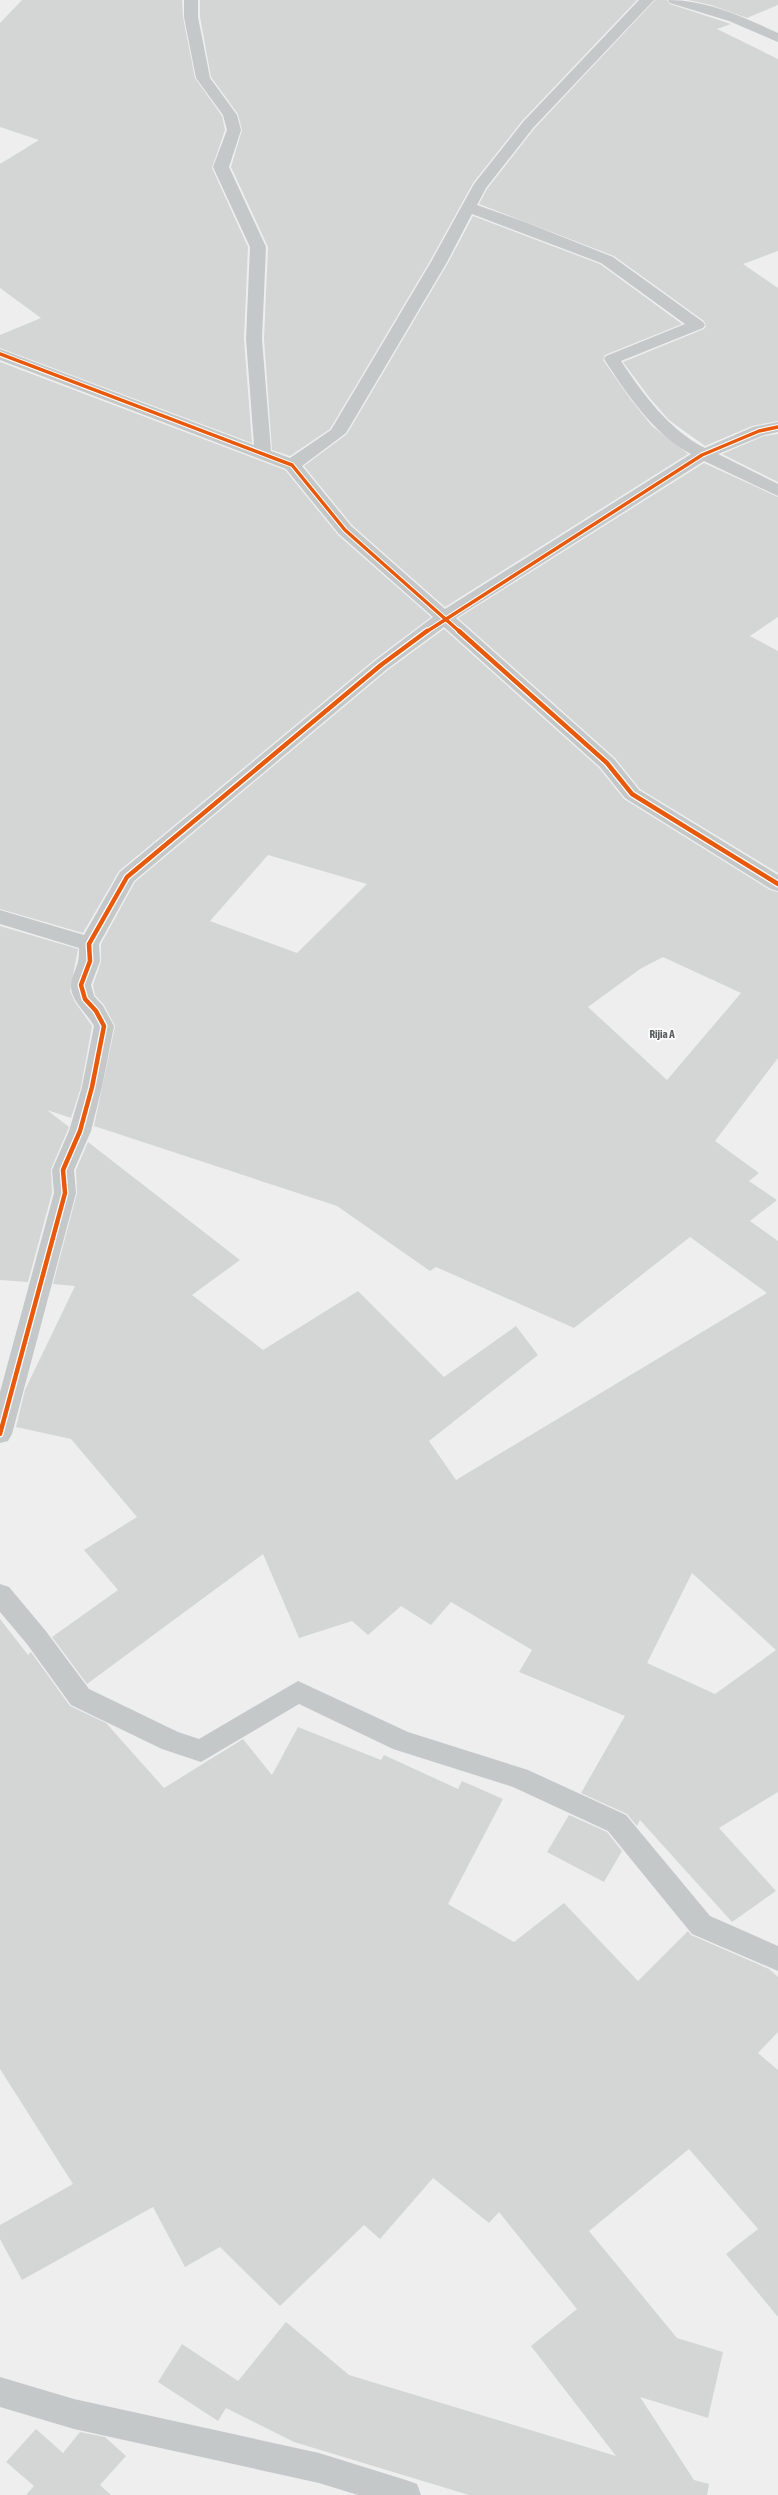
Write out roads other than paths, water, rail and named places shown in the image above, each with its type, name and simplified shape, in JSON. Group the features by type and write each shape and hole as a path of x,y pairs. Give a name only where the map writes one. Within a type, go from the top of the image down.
{"street":[{"path":"191,0 191,17 203,78 230,115 234,130 221,167 258,247 254,338 263,454"},
{"path":"292,465 338,433 439,262 479,187 528,126 647,0"},
{"path":"675,0 734,18 778,38"},
{"path":"467,207 580,248 606,260 697,326 612,360 632,391 680,442 702,455 778,491"},
{"path":"0,354 292,465 344,530 582,740 607,763 632,794 778,884"},
{"path":"0,1434 66,1193 63,1170 82,1124 92,1086 104,1026 96,1011 84,999 80,985 90,961 89,944 127,877 381,665 444,618 702,455 759,431 778,427"},
{"path":"0,917 89,944"},
{"path":"0,1594 36,1637 80,1697 171,1741 201,1751 298,1692 402,1741 519,1778 617,1823 701,1924 737,1942 778,1959"},
{"path":"0,2392 74,2414 319,2468 406,2495"}],"district":[{"name":"Rijia A","path":"662,1034"}]}
